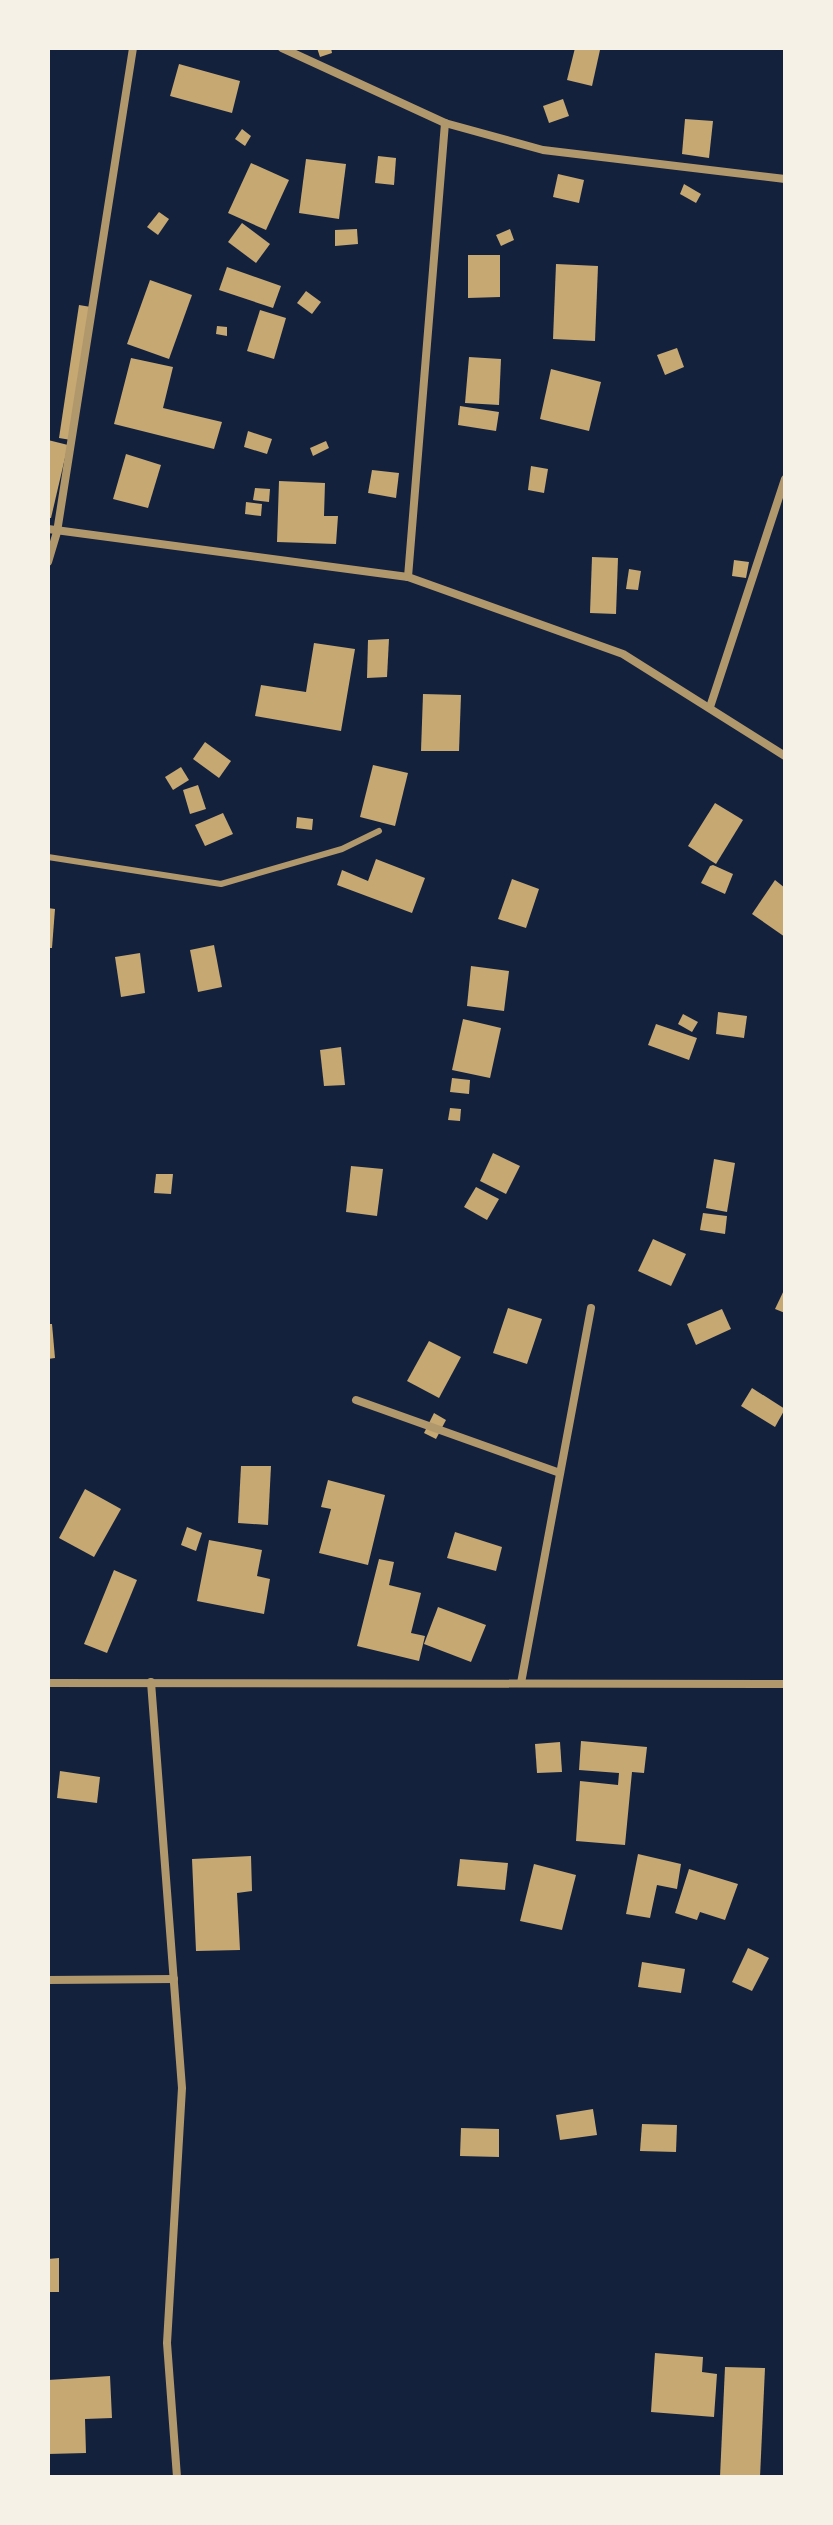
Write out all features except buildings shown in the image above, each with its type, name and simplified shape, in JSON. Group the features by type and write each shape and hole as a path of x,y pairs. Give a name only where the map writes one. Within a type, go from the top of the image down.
{"street":[{"path":"48,562 133,48"},
{"path":"282,48 445,123 543,150 785,179"},
{"path":"408,577 445,123"},
{"path":"710,707 785,479"},
{"path":"52,530 408,577 623,654 785,756"},
{"path":"521,1683 591,1308"},
{"path":"356,1400 560,1473"},
{"path":"151,1682 182,2088 167,2343 177,2477"},
{"path":"48,1683 785,1684"},
{"path":"48,1980 174,1979"}],"lane":[{"path":"48,857 221,884 342,849 379,831"}]}
